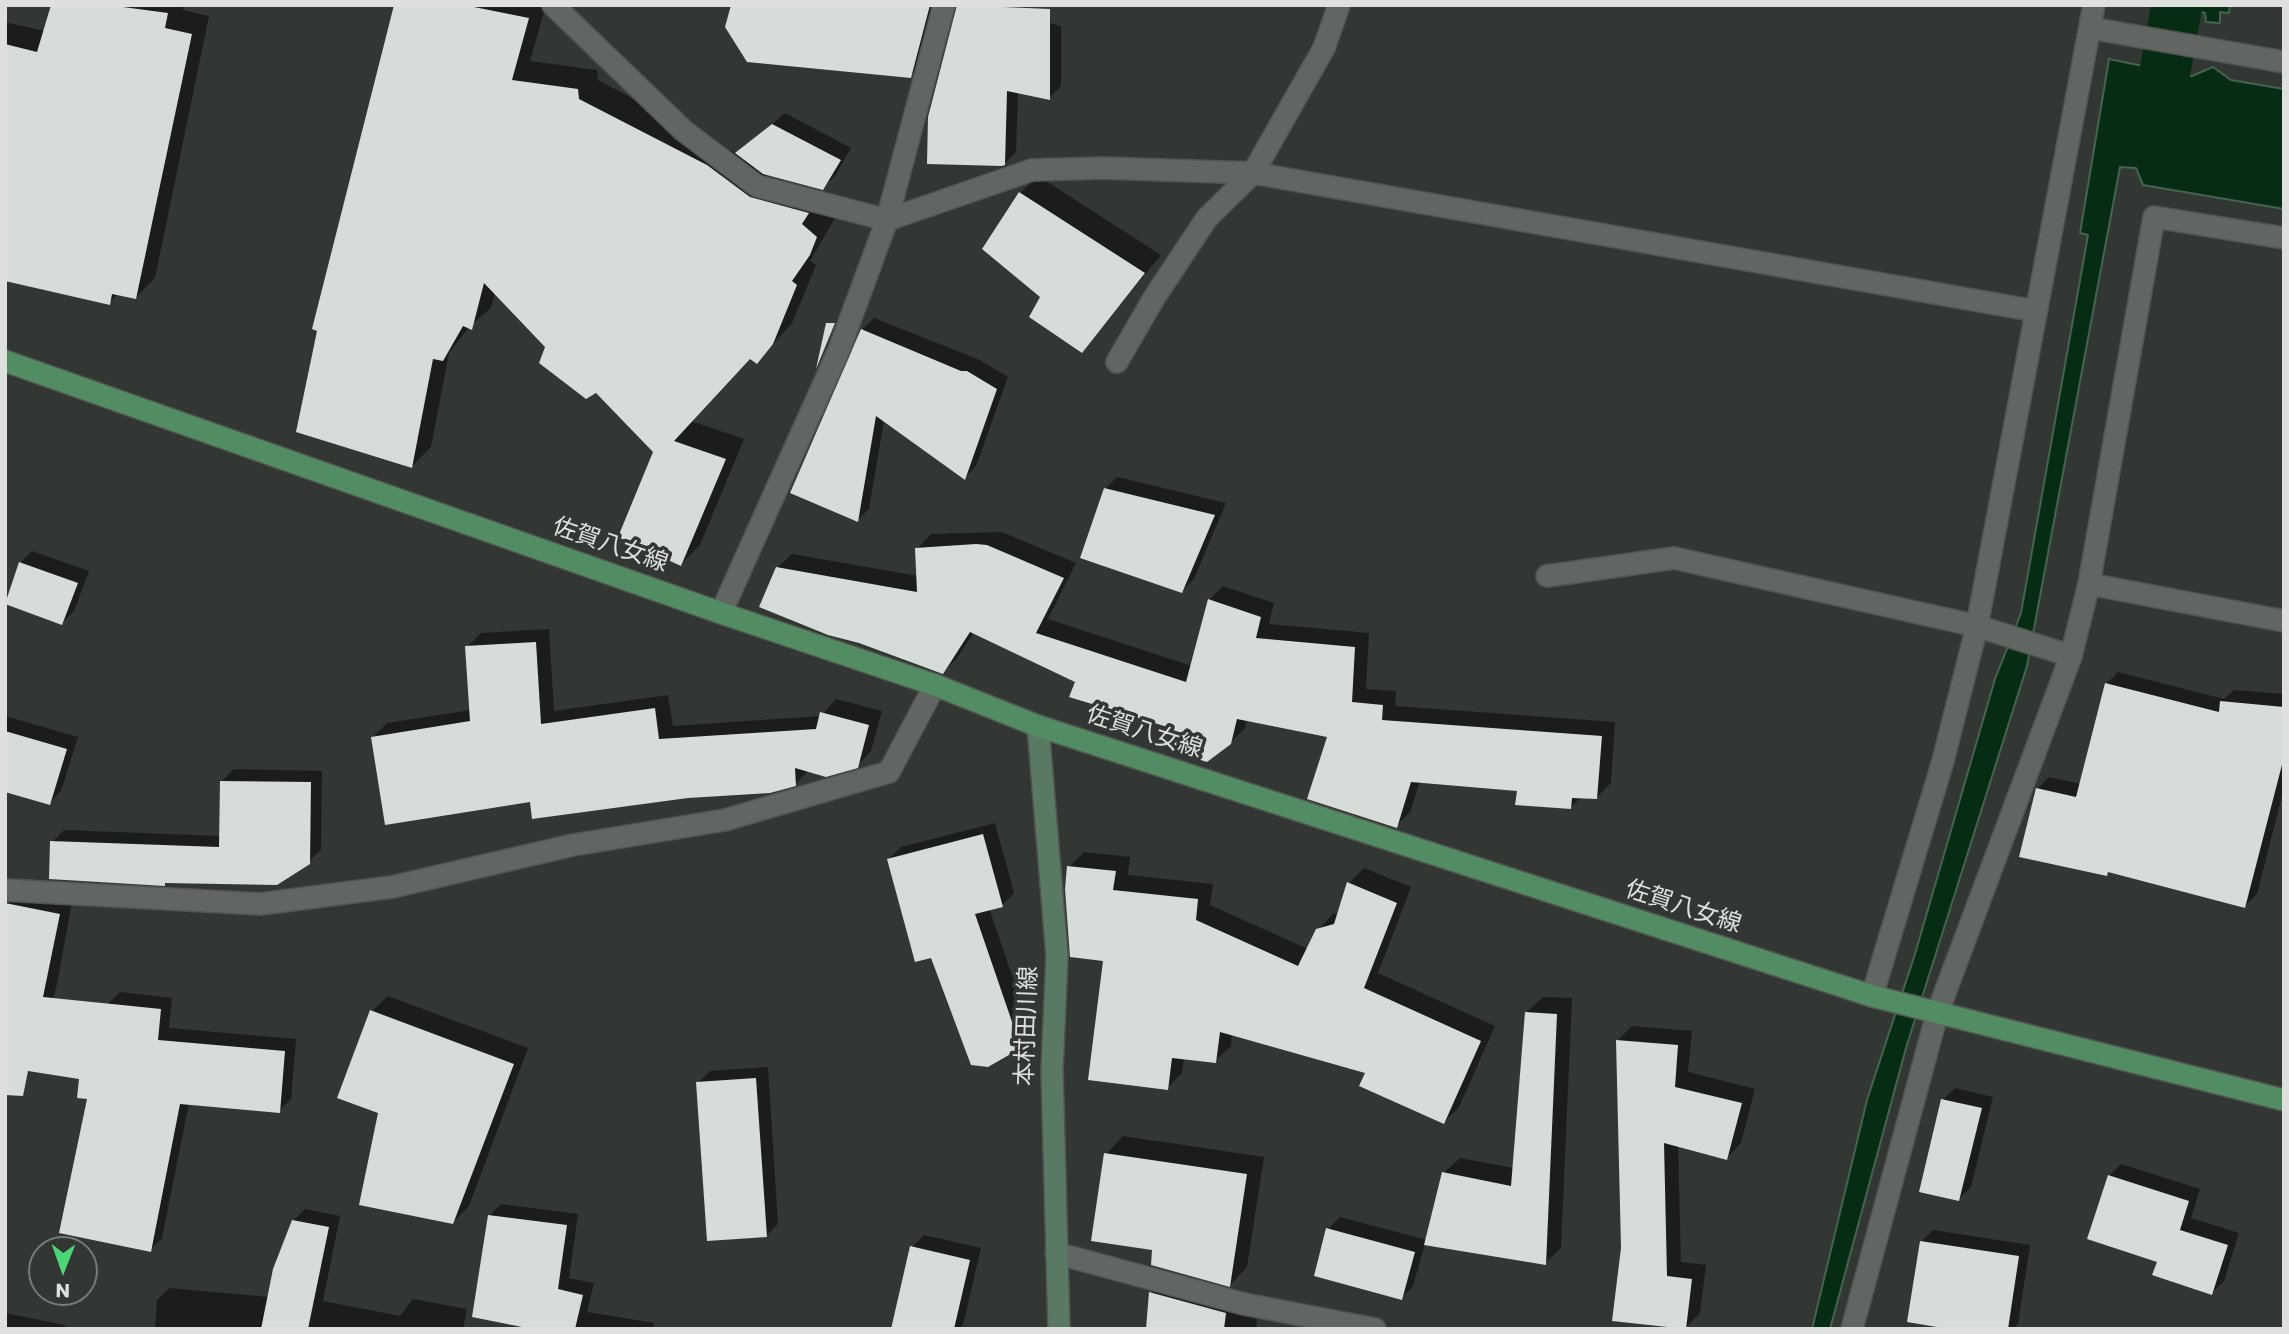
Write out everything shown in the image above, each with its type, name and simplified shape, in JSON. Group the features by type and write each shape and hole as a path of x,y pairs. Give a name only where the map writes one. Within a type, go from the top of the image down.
{"main road":[{"name":"佐賀八女線","path":"5,360 721,613 935,685 1038,726 1872,996 2284,1100"},
{"name":"本村田川線","path":"1038,726 1057,956 1052,1070 1059,1329"}],"street":[{"path":"553,5 684,131 757,186 887,220 1032,170 1103,168 1253,173 2036,311"},
{"path":"721,613 839,350 887,220 944,5"},
{"path":"1117,362 1154,298 1207,218 1253,173 1324,48 1339,5"},
{"path":"1872,996 1942,761 1977,626 2094,5"},
{"path":"2090,28 2284,62"},
{"path":"1852,1329 1937,1014 2071,656 2089,584 2154,217 2284,238"},
{"path":"1547,576 1674,558 1977,626 2071,656"},
{"path":"2089,584 2284,621"},
{"path":"5,890 260,904 392,887 573,845 725,820 888,772 935,685"},
{"path":"1056,1253 1244,1304 1375,1329"}],"shaded area":[{"path":"2169,5 2230,5 2229,13 2220,12 2220,23 2206,22 2205,13"},
{"path":"2109,59 2192,76 2213,67 2231,80 2284,89 2284,209 2143,185 2136,168 2120,167 2027,666 1906,1048 1830,1329 1812,1329 1867,1100 1915,954 1995,679 2021,613 2088,235 2080,233"}],"building":[{"path":"51,5 108,5 168,13 165,28 192,34 136,299 112,294 110,305 5,281 5,44 37,52"},
{"path":"394,5 464,5 529,18 512,80 578,89 579,99 707,165 750,197 809,213 802,224 817,237 810,255 792,281 797,285 773,344 757,364 750,359 674,441 726,459 681,566 618,537 653,452 596,393 586,399 539,363 545,347 484,283 472,330 463,326 443,361 433,359 412,468 296,432 317,331 312,329"},
{"path":"731,5 930,5 911,78 747,62 725,27"},
{"path":"957,5 1050,9 1050,100 1007,91 1005,165 1002,166 927,164 928,117"},
{"path":"772,124 841,160 823,190 763,174 735,153"},
{"path":"1019,192 1145,273 1082,353 1029,317 1040,297 982,249"},
{"path":"826,323 835,323 816,369"},
{"path":"861,329 961,371 967,371 997,389 965,480 876,416 858,522 790,493"},
{"path":"1104,488 1215,515 1182,593 1080,558"},
{"path":"987,545 1064,578 1036,633 1186,682 1208,599 1261,617 1256,638 1355,647 1352,702 1383,705 1382,720 1602,736 1597,799 1572,798 1571,809 1515,805 1517,791 1411,782 1397,828 1307,799 1327,737 1237,719 1231,744 1207,762 1168,750 1174,729 1069,697 1075,682 970,632 943,674 859,643 828,635 759,607 776,567 917,592 915,548"},
{"path":"19,562 78,583 62,625 5,604"},
{"path":"536,642 541,724 655,708 659,739 816,729 820,712 869,725 858,768 826,777 795,768 796,786 770,793 688,798 532,819 530,802 385,825 371,737 470,721 465,646"},
{"path":"2105,683 2219,712 2220,701 2284,707 2284,757 2245,908 2108,872 2107,876 2019,857 2036,788 2076,797"},
{"path":"5,731 67,749 50,805 5,792"},
{"path":"220,781 311,782 310,864 277,885 165,883 165,886 49,879 50,841 219,847"},
{"path":"983,834 1003,907 975,914 1021,1048 988,1067 971,1065 931,958 915,962 887,859"},
{"path":"1067,866 1116,871 1113,890 1198,899 1196,920 1298,966 1316,929 1334,924 1347,882 1397,903 1364,988 1481,1041 1444,1124 1359,1086 1365,1073 1220,1032 1216,1063 1172,1058 1168,1090 1088,1080 1103,961 1070,957 1065,889"},
{"path":"5,903 60,914 43,997 161,1009 158,1040 285,1051 280,1113 180,1104 151,1252 98,1241 98,1236 59,1233 87,1099 77,1098 79,1079 28,1071 23,1096 5,1095"},
{"path":"370,1010 514,1064 453,1224 359,1205 378,1113 337,1098"},
{"path":"1525,1012 1557,1014 1546,1265 1424,1245 1442,1172 1511,1186"},
{"path":"1616,1040 1678,1045 1675,1087 1742,1103 1727,1160 1664,1143 1667,1276 1692,1279 1686,1329 1612,1321 1621,1248"},
{"path":"756,1078 767,1237 707,1241 696,1082"},
{"path":"1941,1099 1982,1108 1959,1201 1919,1192"},
{"path":"1104,1153 1247,1174 1230,1287 1151,1265 1152,1250 1091,1241"},
{"path":"2108,1175 2189,1201 2180,1230 2228,1245 2212,1295 2152,1275 2157,1262 2087,1239"},
{"path":"488,1215 567,1225 558,1289 583,1295 575,1329 532,1329 472,1317"},
{"path":"292,1220 329,1227 308,1329 261,1329 273,1269"},
{"path":"1326,1228 1415,1252 1402,1300 1314,1276"},
{"path":"1920,1241 2019,1256 2008,1329 1949,1329 1907,1322"},
{"path":"910,1246 970,1260 954,1329 891,1329"},
{"path":"1149,1292 1226,1313 1224,1329 1146,1329"}],"waterway":[{"path":"2177,5 2156,121 2284,143"}]}
